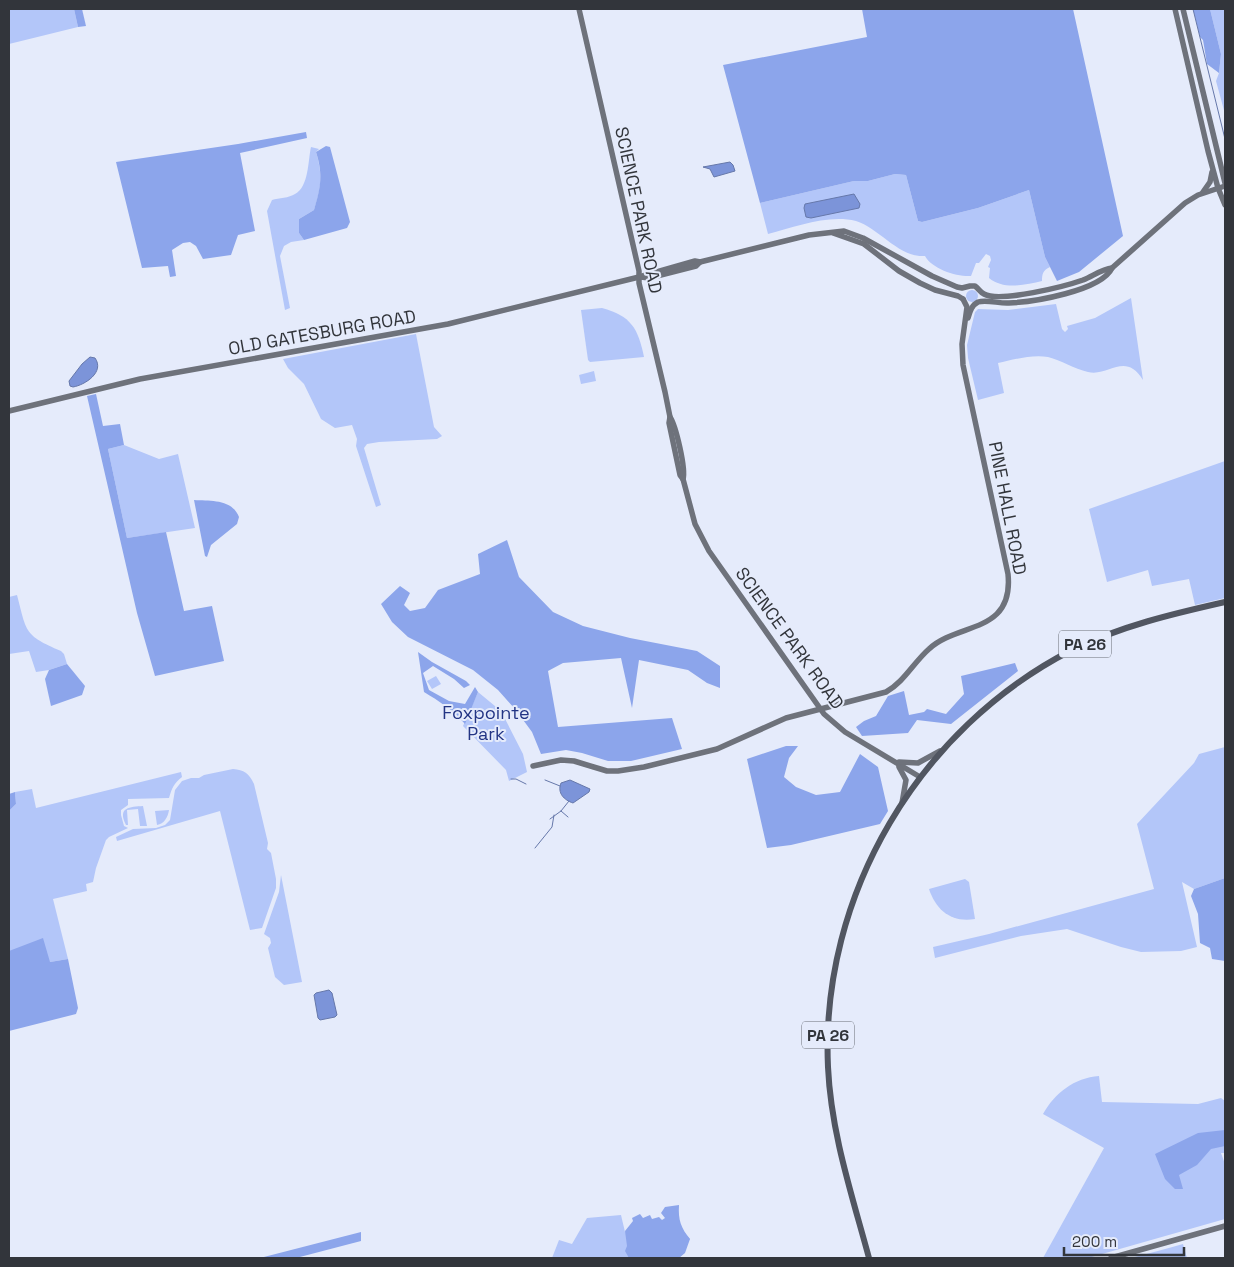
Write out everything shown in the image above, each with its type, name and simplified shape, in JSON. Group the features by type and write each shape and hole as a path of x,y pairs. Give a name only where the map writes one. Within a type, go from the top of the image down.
{"main road":[{"name":"PA 26","path":"868,1258 841,1157 832,1113 828,1067 828,1020 838,952 853,900 877,844 902,803 940,752 996,698 1033,672 1063,655 1134,624 1225,602"}],"street":[{"name":"SCIENCE PARK ROAD","path":"579,9 635,254 670,417 669,422 680,475 683,479 692,516 704,543 820,709 844,732 920,777"},
{"path":"1175,9 1212,165 1225,205"},
{"path":"1183,9 1225,185"},
{"path":"1198,195 1210,182 1212,165"},
{"name":"OLD GATESBURG ROAD","path":"831,232 856,239 899,271 920,283 935,290 958,296 970,304 983,301 1018,303 1057,296 1094,282 1110,272 1112,268 1179,207 1198,195 1225,185"},
{"name":"OLD GATESBURG ROAD","path":"9,410 140,379 448,324 809,234 844,231 858,236 932,276 957,287 975,286 986,295 994,296 1038,292 1076,282 1112,268"},
{"name":"PINE HALL ROAD","path":"966,322 967,307 963,293 968,287"},
{"name":"PINE HALL ROAD","path":"533,766 567,760 608,771 629,770 717,749 779,720 872,697 890,690 901,681 930,648 940,641 986,622 998,612 1006,598 1008,574 963,365 962,340 966,322 972,306 981,298 980,290"},
{"path":"892,760 914,764 940,752"},
{"path":"892,760 905,776 906,786 902,803"},
{"path":"1111,1258 1225,1226"}],"green space":[{"path":"9,9 74,9 78,27 9,44"},
{"path":"1210,9 1225,9 1225,114 1216,81 1221,54"},
{"path":"311,147 319,149 316,152 320,168 320,188 314,210 299,219 299,233 304,240 291,242 284,246 280,256 290,308 285,310 267,211 272,200 290,196 300,191 307,173"},
{"path":"895,174 906,175 918,221 922,222 978,208 1029,190 1045,257 1050,267 1043,272 1042,281 1014,286 995,282 989,278 990,268 988,267 991,260 990,256 986,254 979,263 976,263 971,276 952,274 933,265 925,256 916,255 898,248 865,225 845,219 823,220 768,234 760,203 854,181 868,181"},
{"path":"972,290 978,296 972,302 966,296"},
{"path":"1131,298 1143,380 1130,367 1117,367 1096,373 1078,369 1048,357 1029,357 998,363 1004,393 978,400 968,358 967,345 975,312 978,309 1008,310 1056,304 1062,329 1065,332 1068,329 1067,326 1095,318"},
{"path":"602,308 620,315 632,325 639,338 644,357 590,362 588,360 581,310"},
{"path":"416,334 434,427 442,436 437,439 367,444 364,448 381,505 376,507 356,446 357,439 352,425 335,428 321,419 304,384 288,368 283,359"},
{"path":"594,371 596,381 581,384 579,375"},
{"path":"124,445 159,459 178,454 195,528 127,538 108,449"},
{"path":"1225,461 1225,598 1195,605 1189,579 1152,586 1148,570 1107,582 1089,509"},
{"path":"17,595 23,618 29,631 40,641 61,651 67,664 36,672 29,651 9,654 9,597"},
{"path":"436,676 441,684 432,689 427,681"},
{"name":"Foxpointe Park","path":"478,692 501,711 523,754 527,772 509,781 506,770 463,726"},
{"path":"1225,747 1225,878 1194,889 1182,882 1197,947 1181,951 1141,952 1067,929 1021,936 935,958 933,947 989,934 1154,889 1137,824 1194,763 1199,754"},
{"path":"233,769 246,773 254,784 268,843 267,849 271,853 276,879 276,888 262,928 250,930 220,811 117,841 116,837 133,829 156,828 165,825 170,820 175,790 182,781"},
{"path":"181,772 182,777 177,781 169,798 128,799 128,805 121,810 121,815 124,826 128,828 106,840 93,882 86,884 87,891 53,899 68,959 50,962 9,951 9,811 16,804 15,792 32,789 36,808"},
{"path":"143,806 147,826 140,826 138,809 127,810 128,825 126,825 123,815 124,811 126,809"},
{"path":"169,810 165,820 157,825 155,811"},
{"path":"281,875 302,982 284,985 275,977 268,948 271,943 270,938 264,934 279,892"},
{"path":"965,879 969,882 975,919 966,920 952,917 940,909 929,889"},
{"path":"1099,1076 1102,1102 1198,1104 1221,1098 1225,1101 1225,1153 1221,1153 1225,1164 1225,1219 1088,1258 1043,1258 1104,1148 1043,1114 1053,1099 1073,1083"},
{"path":"621,1215 625,1232 676,1240 685,1233 690,1239 670,1258 552,1258 559,1240 572,1244 587,1218"},
{"path":"1183,1244 1187,1258 1131,1258 1171,1248"}],"shaded area":[{"path":"74,9 82,9 86,26 78,27"},
{"path":"862,9 1073,9 1123,236 1079,272 1057,281 1045,257 1029,190 978,208 922,222 918,221 906,175 895,174 868,181 854,181 760,203 723,65 867,37"},
{"path":"1193,9 1210,9 1221,54 1219,73 1207,64 1203,40 1200,37"},
{"path":"306,132 307,138 240,153 255,231 238,235 231,255 203,259 196,246 190,242 183,243 172,250 176,276 170,277 168,266 142,268 116,162"},
{"path":"326,146 330,147 350,222 347,228 304,240 299,233 299,219 314,210 320,181 320,167 316,152"},
{"path":"730,162 735,171 714,177 710,169 703,167"},
{"path":"854,194 860,204 859,208 811,218 806,217 805,204"},
{"path":"90,357 95,358 97,363 96,373 83,384 70,386 69,381"},
{"path":"96,394 103,426 120,424 124,445 108,449 127,538 166,532 184,611 212,606 224,661 155,676 137,613 87,396"},
{"path":"194,500 226,504 236,511 239,517 237,524 211,545 207,557 205,556"},
{"path":"507,540 519,577 553,612 583,626 630,638 697,651 720,666 720,688 707,683 688,670 639,660 632,708 621,658 563,663 548,671 558,727 672,718 682,749 631,761 608,761 566,750 541,754 532,732 498,690 473,670 408,637 392,622 381,604 400,586 410,593 404,605 410,611 425,608 438,590 480,574 478,554"},
{"path":"418,652 470,685 464,688 454,679 433,666 423,673 429,690 449,701 465,704 475,687 478,692 465,724 446,706 424,692"},
{"path":"1015,663 1018,671 951,724 917,720 908,733 862,736 856,727 876,716 888,696 904,691 909,715 924,712 927,709 946,714 964,694 961,676"},
{"path":"67,664 85,686 82,695 51,706 45,679 49,670"},
{"path":"786,746 798,746 789,758 784,777 796,787 816,795 840,792 860,754 878,767 888,811 880,824 791,845 767,848 747,759"},
{"path":"570,780 590,789 589,792 573,803 564,798 560,790 561,783"},
{"path":"15,792 16,804 9,811 9,794"},
{"path":"1225,878 1225,961 1212,959 1210,948 1200,943 1198,914 1191,896 1194,889"},
{"path":"43,938 50,962 68,959 78,1008 76,1014 9,1031 9,951"},
{"path":"329,990 332,993 337,1015 320,1020 314,995"},
{"path":"1225,1130 1225,1146 1211,1149 1197,1165 1179,1175 1183,1189 1175,1189 1165,1179 1155,1154 1198,1133"},
{"path":"679,1205 681,1224 690,1239 685,1253 679,1258 629,1258 625,1251 627,1246 625,1231 633,1221 632,1218 640,1214 643,1218 650,1215 652,1219 659,1217 662,1220 665,1218 661,1213 665,1207"},
{"path":"361,1232 361,1241 296,1258 260,1258"}],"waterway":[{"path":"1193,9 1225,139"},
{"path":"511,779 516,779 526,784"},
{"path":"545,780 560,786"},
{"path":"550,819 561,811 569,801"},
{"path":"561,811 568,817"},
{"path":"535,848 552,827 554,815"}]}
